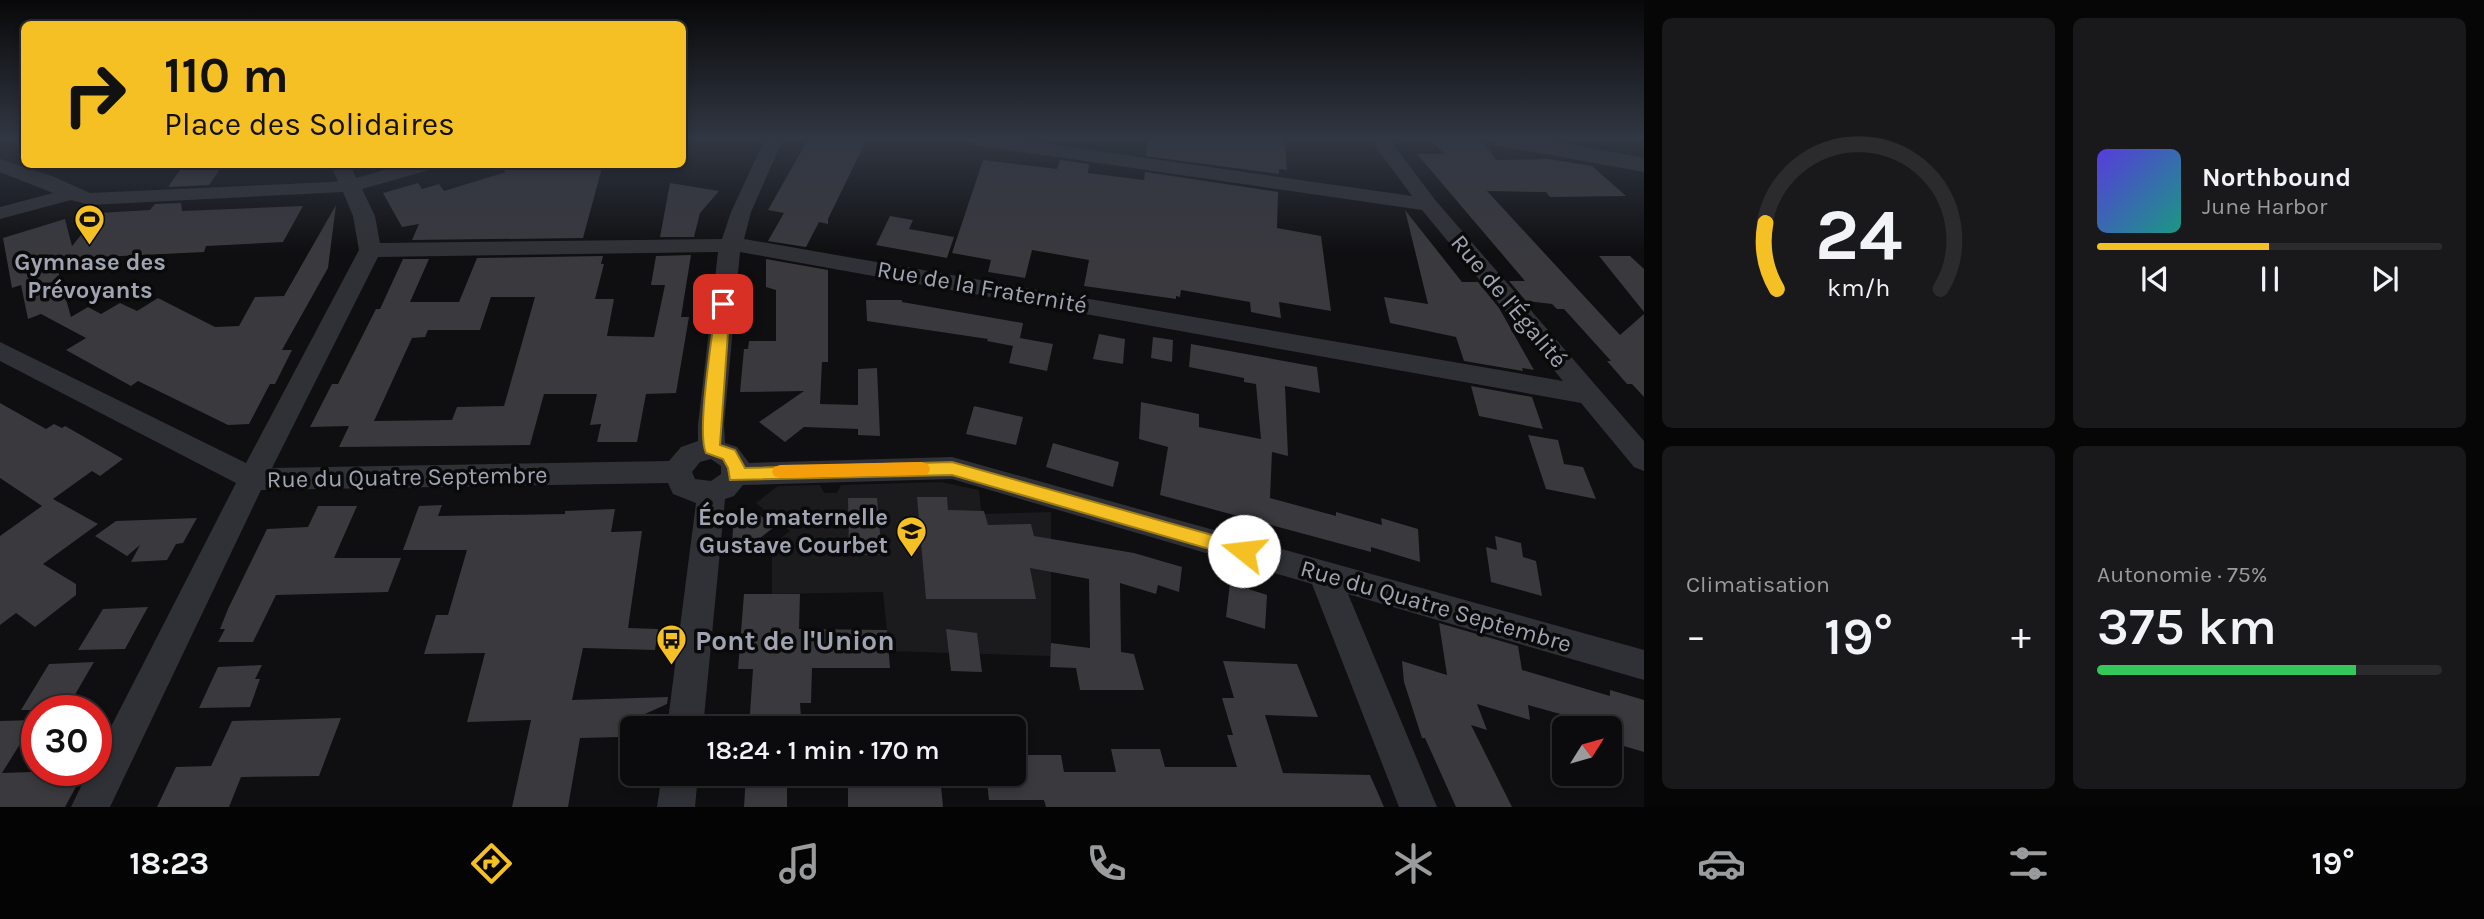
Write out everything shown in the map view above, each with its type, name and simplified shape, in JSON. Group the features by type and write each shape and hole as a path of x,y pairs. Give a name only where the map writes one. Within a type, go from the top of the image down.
{"street":[{"path":"35,177 71,194 90,199 327,177"},
{"path":"90,807 252,479 370,250 364,216 346,177"},
{"path":"712,449 712,412 728,256 741,212 757,177"},
{"path":"1234,177 1429,205"},
{"name":"Rue de l'Égalité","path":"1406,177 1644,460"},
{"path":"0,213 71,194"},
{"name":"Rue de la Fraternité","path":"370,250 732,245 1588,395"},
{"name":"Rue du Quatre Septembre","path":"0,350 252,479 678,472"},
{"path":"712,449 729,454 737,467 723,484 700,494 683,486 678,472 680,464 693,452 712,449"},
{"name":"Rue du Quatre Septembre","path":"723,484 777,472 952,468 1644,665"},
{"path":"687,716 723,484"},
{"path":"1324,574 1418,807"},
{"path":"676,807 679,786"}],"shaded area":[{"name":"École maternelle Gustave Courbet","path":"941,482 979,490 981,510 985,514 1051,512 1051,656 889,651 883,592 772,594 772,545 790,531 756,503 778,486 820,485 824,493 837,493 841,485"}],"building":[{"path":"175,177 215,177 209,185 168,187"},
{"path":"491,177 600,177 583,238 412,240 419,224 402,227 383,193 418,183 422,189 439,184 444,191"},
{"path":"787,177 849,177 828,224 819,222 806,247 768,241 784,213 768,210"},
{"path":"977,177 1117,177 1144,180 1144,177 1176,177 1278,192 1277,228 1321,236 1331,311 1279,302 1281,318 1251,312 1250,302 1181,290 1180,297 1176,296 1176,299 1084,286 1089,260 1032,250 1025,278 988,272 991,260 952,253"},
{"path":"1436,177 1604,177 1626,196 1550,197 1546,192 1487,191 1620,335 1644,314 1644,397 1632,384 1627,384 1607,361 1611,361 1564,309 1557,309 1552,304 1526,301 1509,281 1525,281"},
{"path":"670,183 719,191 700,213 694,237 660,237"},
{"path":"181,203 182,211 303,206 283,242 206,246 204,252 81,258 88,262 43,264 58,271 71,317 88,307 101,314 120,303 137,311 158,298 215,327 239,326 255,297 284,296 336,205 328,268 282,350 292,350 275,384 270,384 249,424 228,425 138,381 131,386 66,350 86,338 41,314 28,319 21,285 12,288 3,238 65,219 72,246 99,213 150,210 155,204"},
{"path":"1405,210 1462,282 1478,282 1499,308 1534,370 1522,368 1523,371 1464,361 1456,337 1390,323 1384,297 1428,304"},
{"path":"890,216 913,220 909,229 954,237 947,258 876,245"},
{"path":"691,255 681,317 689,317 676,393 646,394 637,442 597,442 601,424 590,425 597,394 544,394 530,445 339,447 349,426 310,427 332,384 338,384 376,309 380,309 403,259 429,259 410,302 459,302 477,258 603,256 601,264 604,264 595,299 614,299 607,336 654,337 665,285 651,285 656,256","holes":["491,297 535,297 504,406 457,407 452,420 374,421 412,338 425,337 428,330 480,330"]},
{"path":"1599,256 1630,256 1644,269 1644,312"},
{"path":"766,259 828,270 828,362 822,362 820,404 858,405 858,369 877,368 880,436 858,435 858,429 804,427 785,442 759,422 804,391 740,392 744,349 748,349 749,341 776,341 776,290 766,287"},
{"path":"866,300 902,300 1023,323 1020,338 1053,344 1047,371 1009,363 1013,346 987,341 988,339 867,321"},
{"path":"1099,334 1125,339 1123,364 1093,359"},
{"path":"1153,337 1173,340 1172,362 1151,358"},
{"path":"1191,344 1317,367 1320,393 1285,386 1288,456 1272,452 1270,498 1336,516 1336,512 1382,525 1381,518 1418,529 1420,562 1371,547 1371,552 1160,495 1168,447 1139,439 1141,402 1199,414 1199,427 1261,439 1256,384 1244,382 1244,378 1189,367"},
{"path":"1471,386 1532,397 1543,429 1479,416"},
{"path":"0,403 46,429 54,424 62,428 65,426 123,459 100,476 92,471 53,499 98,524 43,564 76,584 76,595 35,627 16,613 0,625 0,536 42,506 0,478"},
{"path":"974,406 1023,417 1016,445 966,434"},
{"path":"1528,435 1558,440 1564,464 1583,467 1596,499 1546,489"},
{"path":"1053,443 1119,462 1113,487 1046,467"},
{"path":"917,497 947,497 948,510 984,511 988,525 1031,524 1034,536 1134,553 1182,567 1179,592 1158,585 1156,594 1120,583 1121,652 1134,654 1144,690 1080,690 1076,668 1050,667 1051,643 1090,648 1089,579 1030,568 1036,599 926,599"},
{"path":"848,498 877,498 882,555 849,555"},
{"path":"442,505 438,516 565,514 565,511 615,509 611,532 642,531 628,628 658,629 655,650 583,648 572,700 668,697 667,704 641,716 620,716 620,737 580,738 568,807 512,807 531,720 467,722 485,653 424,654 436,615 448,615 467,550 403,550 419,506"},
{"path":"318,506 357,506 334,558 401,558 388,592 276,595 253,642 218,642 225,629 220,629 228,609 267,529 308,527"},
{"path":"754,510 774,527 749,547 732,548 733,526"},
{"path":"197,518 183,543 176,544 167,560 131,562 140,545 127,556 95,536 116,521"},
{"path":"1495,536 1521,543 1523,557 1536,561 1542,596 1491,582 1486,547 1497,550"},
{"path":"1230,583 1267,595 1265,629 1226,617"},
{"path":"744,594 800,594 799,629 887,630 890,668 812,668 811,703 800,703 801,716 750,716 753,669 738,669"},
{"path":"148,607 125,649 78,650 103,609"},
{"path":"1439,623 1518,646 1522,670 1610,696 1610,690 1644,700 1644,752 1622,746 1622,716 1567,716 1528,705 1530,720 1477,704 1487,730 1471,725 1512,807 1456,807 1425,738 1422,738 1404,682 1402,661 1447,675"},
{"path":"946,629 977,633 982,672 951,671"},
{"path":"1223,661 1297,664 1318,717 1265,715 1283,773 1370,775 1384,807 1046,807 1044,800 989,800 987,786 1026,786 1026,755 1061,755 1064,772 1116,772 1111,749 1160,749 1165,767 1237,767 1227,735 1233,735 1222,698 1234,698"},
{"path":"94,662 75,695 30,695 49,664"},
{"path":"262,665 255,679 260,679 250,707 199,708 218,667"},
{"path":"341,718 319,776 241,777 229,807 157,807 176,767 211,766 232,721"},
{"path":"21,720 21,742 2,773 21,772 21,786 76,786 65,807 0,807 0,721"},
{"path":"745,786 787,786 787,807 744,807"},
{"path":"848,786 941,786 943,807 848,807"}],"slow traffic":[{"path":"780,472 921,469"}],"place":[{"name":"Gymnase des Prévoyants","path":"90,247"},
{"name":"École maternelle Gustave Courbet","path":"911,558"},
{"name":"Pont de l'Union","path":"672,667"}],"route":[{"path":"723,304 711,425 712,449 729,454 737,467 736,475 952,468 1244,551"}]}
